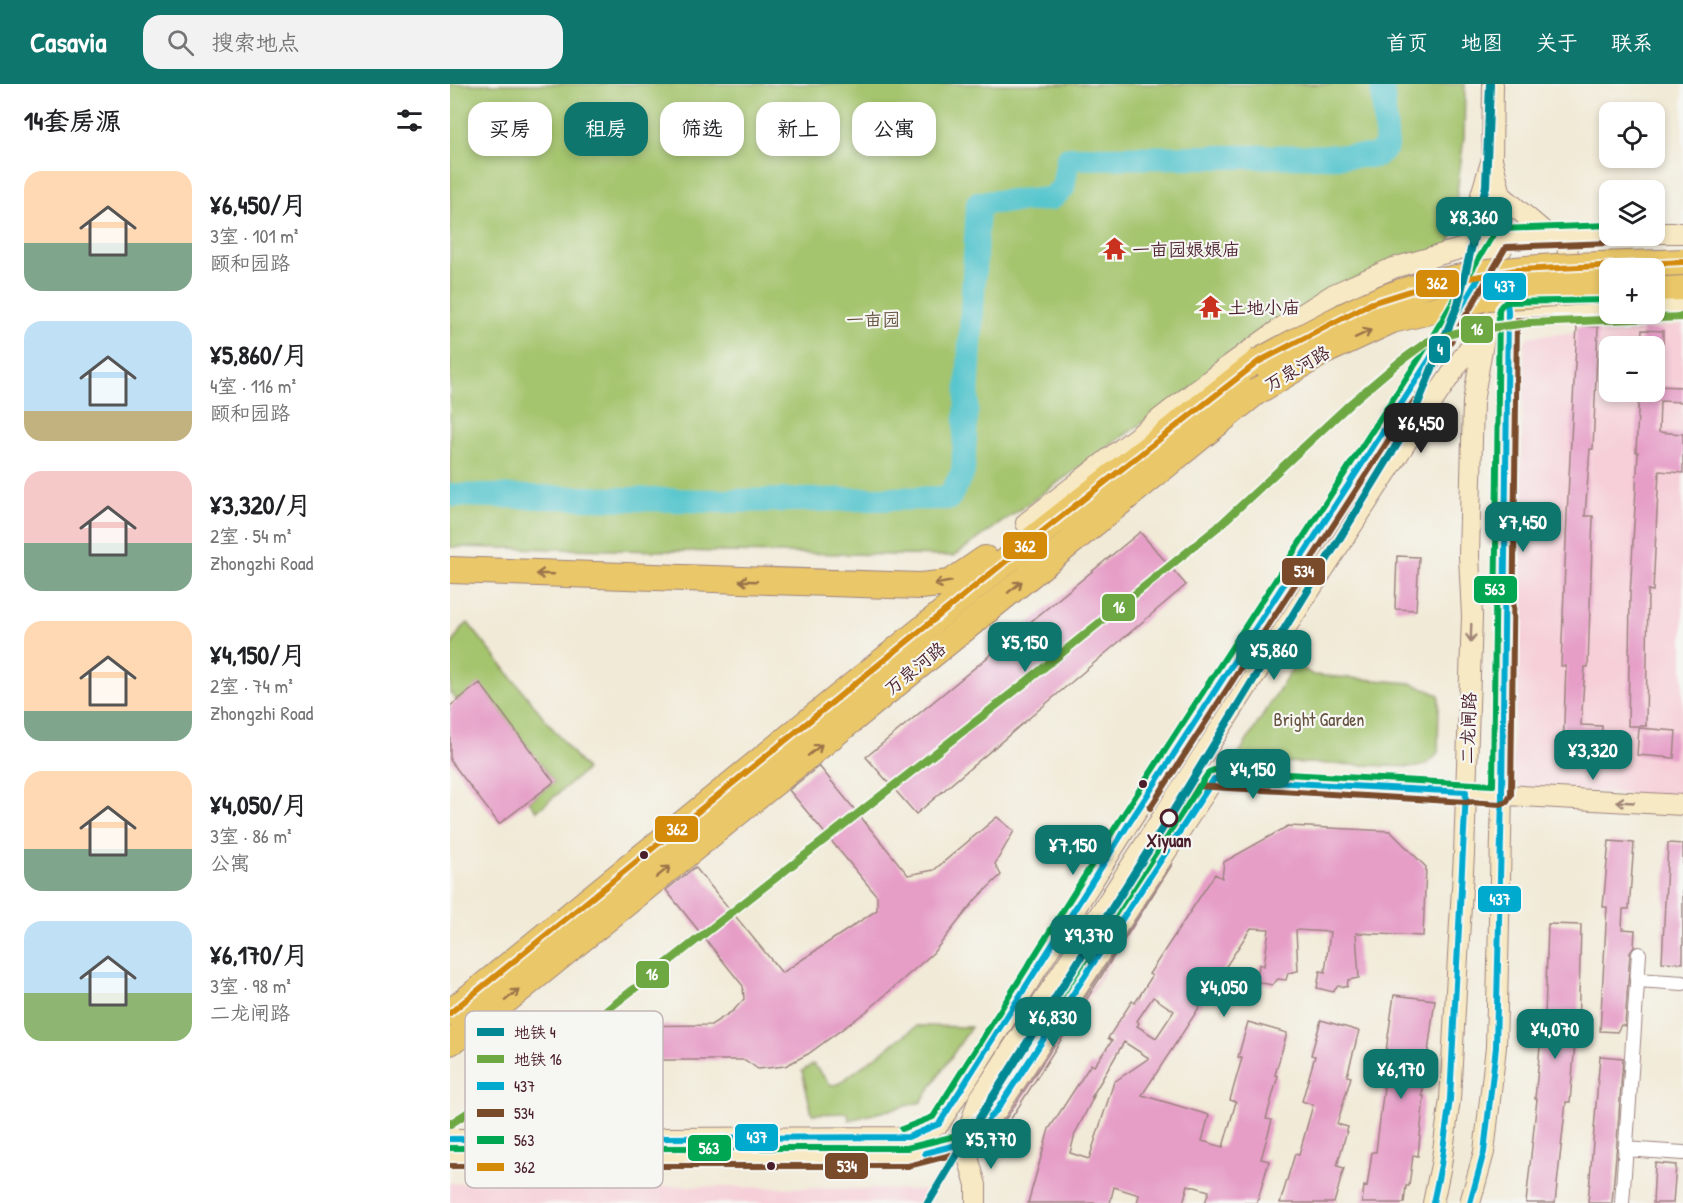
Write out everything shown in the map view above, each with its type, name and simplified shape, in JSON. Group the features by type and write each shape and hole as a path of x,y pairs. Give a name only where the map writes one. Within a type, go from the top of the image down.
{"highway":[{"name":"万泉河路","path":"450,1013 1037,525 1258,362 1372,303 1429,285 1516,270 1683,262"},
{"path":"1665,288 1683,287"},
{"name":"万泉河路","path":"492,1011 1256,392 1323,352 1392,320 1488,297 1599,291"},
{"path":"450,570 930,585 950,583 1037,525"},
{"name":"万泉河路","path":"450,1042 465,1033"}],"main road":[{"path":"1492,159 1493,84"},
{"name":"二龙闸路","path":"1470,1203 1484,1152 1496,1047 1502,795 1508,311 1503,274 1501,195 1492,159"},
{"name":"二龙闸路","path":"1433,1203 1450,1099 1466,792 1472,616 1469,556 1473,402 1486,324 1480,276 1481,195 1492,159"},
{"path":"1501,195 1558,235 1569,269 1570,309"},
{"path":"1665,233 1683,233"},
{"path":"663,1138 908,1137 939,1124 1034,972 1422,372 1501,238 1599,234"},
{"path":"1037,525 1220,372 1285,325 1334,294 1393,268 1480,243"},
{"path":"1480,276 1569,269"},
{"path":"1665,308 1683,307"},
{"path":"976,1203 976,1185 964,1143 978,1101 1486,324 1508,311 1599,309"},
{"path":"1190,777 1683,806"},
{"path":"663,1157 908,1158 964,1143 997,1110 1214,779"},
{"path":"939,1124 964,1143"},
{"path":"450,1139 465,1139"},
{"path":"450,1157 465,1157"}],"street":[{"path":"1622,1203 1639,954"},
{"path":"1637,980 1683,983"},
{"path":"1625,1149 1683,1153"}],"shaded area":[{"path":"1683,325 1683,797 1523,788 1512,779 1525,341 1531,336"},
{"path":"450,1183 465,1183 465,1188 663,1188 663,1186 927,1190 927,1203 450,1203"}],"green space":[{"name":"一亩园","path":"450,84 1465,84 1464,137 1450,248 1337,285 954,556 450,547"},
{"path":"468,623 586,770 537,811 529,801 554,782 480,684 457,701 450,692 450,648 461,629"},
{"name":"Bright Garden","path":"1295,664 1313,675 1411,683 1439,695 1438,752 1430,762 1418,767 1249,761 1238,755"},
{"path":"917,1026 971,1027 921,1102 849,1120 848,1113 812,1114 802,1071 813,1064 831,1085 838,1084"}],"building":[{"path":"1577,326 1598,327 1593,449 1590,449 1585,516 1593,516 1588,667 1585,667 1581,725 1602,726 1600,753 1563,750 1566,666 1561,666"},
{"path":"1642,330 1663,331 1663,336 1642,336"},
{"path":"1665,386 1683,387 1683,402 1665,401"},
{"path":"1638,402 1660,402 1659,432 1683,434 1683,473 1659,471 1653,591 1648,590 1646,726 1628,726 1630,596 1638,452 1636,452"},
{"path":"1140,532 1186,585 916,814 866,757"},
{"path":"1397,556 1419,557 1416,610 1395,609"},
{"path":"480,683 554,782 499,824 450,760 450,706"},
{"path":"1639,728 1676,731 1674,758 1637,755"},
{"path":"819,766 908,875 934,870 997,817 1014,831 995,864 1001,875 977,898 933,953 867,1011 808,1054 785,1066 758,1069 745,1060 663,1060 663,1025 711,1025 733,1011 744,999 743,986 666,890 695,867 782,973 877,910 877,896 789,790"},
{"path":"1288,826 1390,831 1426,867 1423,936 1356,933 1359,978 1348,980 1347,987 1338,986 1333,992 1317,988 1320,971 1325,972 1330,932 1296,930 1298,971 1288,973 1286,980 1278,979 1272,985 1257,982 1259,964 1264,966 1269,929 1251,928 1142,1095 1209,1115 1202,1141 1223,1147 1236,1102 1230,1100 1242,1058 1238,1057 1248,1022 1287,1033 1266,1119 1272,1120 1261,1159 1269,1161 1257,1203 1205,1203 1209,1191 1188,1185 1183,1203 1137,1203 1139,1195 1114,1187 1110,1203 1028,1203 1049,1129 1091,1064 1094,1066 1112,1041 1108,1038 1132,1001 1135,1003 1152,976 1149,974 1215,874 1222,878 1224,862","holes":["1153,997 1174,1011 1156,1038 1137,1026 1139,1023 1137,1021","1124,1042 1149,1058 1114,1082 1089,1159 1070,1153 1075,1134 1094,1096 1091,1098"]},
{"path":"1609,841 1634,843 1629,909 1623,909 1622,929 1635,930 1634,947 1630,953 1625,1026 1621,1025 1617,1032 1600,1031 1607,907 1603,907"},
{"path":"1668,843 1683,844 1683,963 1662,962"},
{"path":"1173,863 1000,1136 993,1131 1007,1117"},
{"path":"1548,924 1581,925 1578,1031 1576,1031 1570,1102 1566,1102 1555,1203 1526,1203 1540,1047 1544,1047"},
{"path":"1394,995 1435,1000 1422,1096 1424,1096 1418,1156 1413,1155 1404,1203 1362,1203 1364,1186 1367,1187 1372,1152 1376,1152 1384,1087 1381,1086"},
{"path":"1321,1020 1359,1031 1347,1076 1351,1077 1337,1124 1348,1127 1337,1166 1344,1168 1334,1203 1280,1203 1295,1154 1299,1155 1313,1105 1302,1101 1315,1056 1311,1055"},
{"path":"1600,1056 1623,1058 1616,1155 1612,1203 1588,1203"},
{"path":"1655,1163 1676,1165 1673,1203 1653,1203"}],"waterway":[{"path":"450,495 718,501 949,498 963,472 978,203 1050,199 1063,188 1068,158 1376,156 1387,146 1382,84"}],"metro line":[{"name":"4","path":"928,1203 1169,818 1410,423 1458,304 1486,186 1490,84"},
{"name":"16","path":"606,1011 1021,686 1218,527 1351,403 1428,341 1459,332 1528,323 1683,317"},
{"name":"16","path":"450,1124 465,1114"}],"transit line":[{"name":"563","path":"902,1129 933,1117 1118,823 1420,357 1494,233 1501,229 1599,225"},
{"name":"534","path":"1150,808 1436,367 1506,247 1599,243"},
{"name":"362","path":"450,1013 1048,527 1258,362 1372,303 1429,285 1516,270 1683,262"},
{"name":"437","path":"663,1138 908,1137 939,1124 1126,828 1428,362 1480,276 1503,274 1508,311 1502,795 1496,1047 1484,1152 1470,1203"},
{"name":"563","path":"663,1148 907,1148 959,1135 990,1104 1209,772 1214,770 1493,785 1499,309 1507,302 1599,300"},
{"name":"534","path":"663,1166 908,1166 967,1151 972,1147 986,1105 1195,786 1501,804 1507,802 1511,795 1517,320 1599,318"},
{"name":"437","path":"925,1153 964,1143 997,1110 1214,779 1466,792 1450,1099 1433,1203"},
{"name":"437","path":"450,1139 465,1139"},
{"name":"563","path":"450,1148 465,1148"},
{"name":"534","path":"450,1166 465,1166"}],"place":[{"name":"一亩园娘娘庙","path":"1114,249"},
{"name":"土地小庙","path":"1210,307"},
{"name":"Xiyuan","path":"1169,818"}]}
